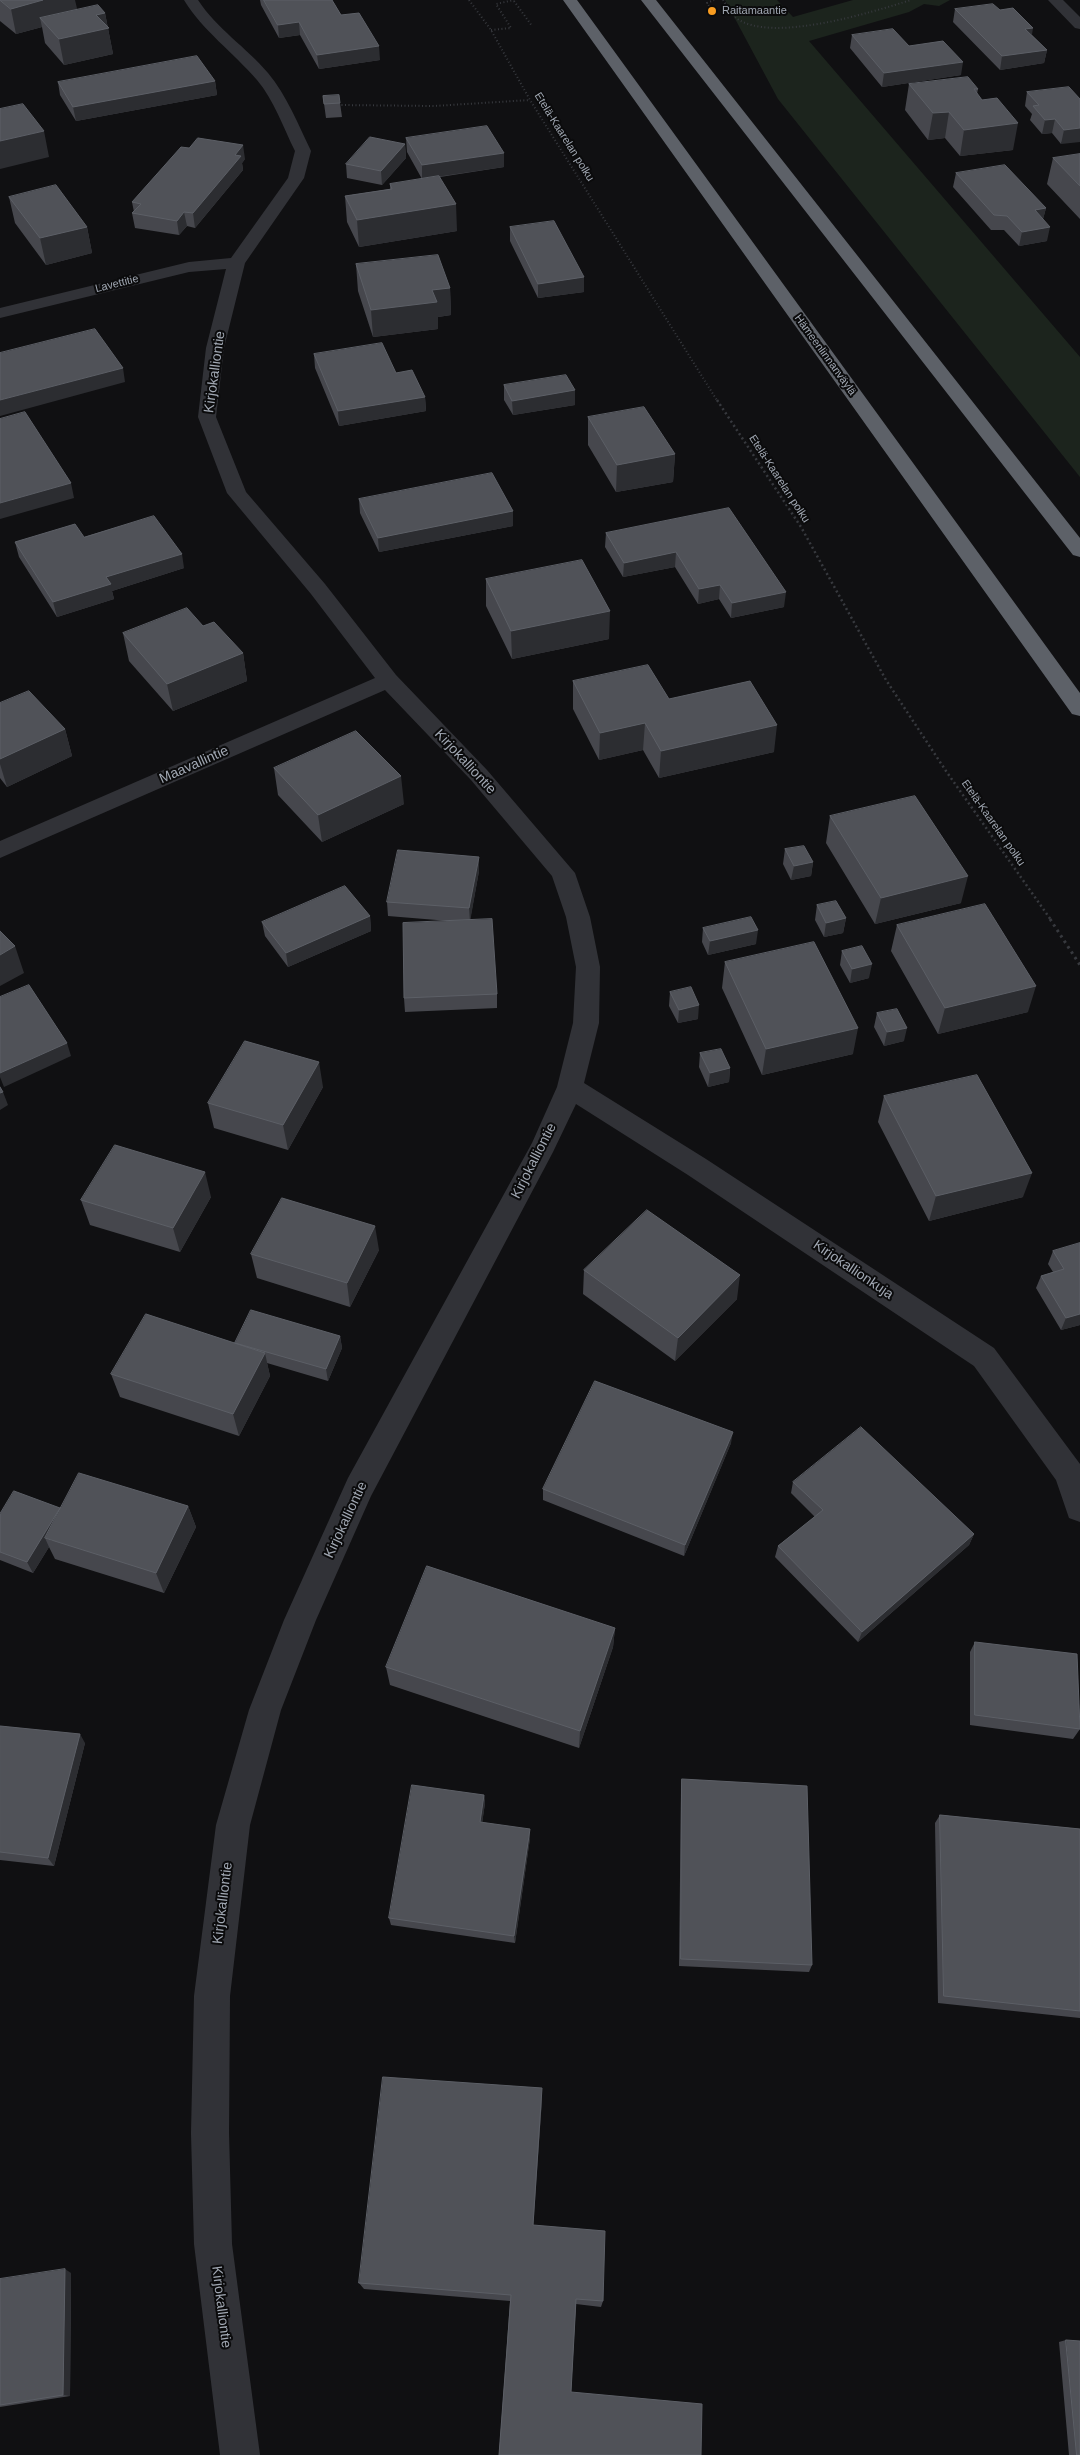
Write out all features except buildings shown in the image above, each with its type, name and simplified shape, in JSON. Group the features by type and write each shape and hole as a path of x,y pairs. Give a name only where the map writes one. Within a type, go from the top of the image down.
{"highway":[{"name":"Hämeenlinnanväylä","path":"570,0 1080,709"},
{"path":"648,0 1080,551"}],"street":[{"name":"Kirjokalliontie","path":"191,0 236,51 263,77 281,107 303,151 296,178 236,263 215,348 207,418 237,493 318,589 388,680 479,776 563,873 578,917 588,967 586,1023 570,1087 544,1145 359,1488 300,1620 265,1710 233,1825 212,1996 210,2133 213,2244 240,2455"},
{"path":"1055,0 1080,25"},
{"name":"Lavettitie","path":"0,313 189,267 236,263"},
{"name":"Maavallintie","path":"0,850 388,680"},
{"name":"Kirjokallionkuja","path":"570,1087 697,1167 984,1357 1069,1474 1080,1508"}],"path":[{"name":"Etelä-Kaarelan polku","path":"468,0 491,30 530,100 692,363 801,527 886,680 946,771 1055,926 1080,965"},
{"path":"491,30 510,28 493,0"},
{"path":"496,4 514,0 532,26"},
{"path":"723,0 736,18 748,25 782,29 827,21 911,0"},
{"path":"281,107 328,104 380,107 472,106 530,100"}],"shaded area":[{"path":"725,0 777,0 793,17 853,0 950,0 939,6 924,4 909,12 809,41 1080,357 1080,477 778,99"}],"place":[{"name":"Raitamaantie","path":"712,11"}]}
